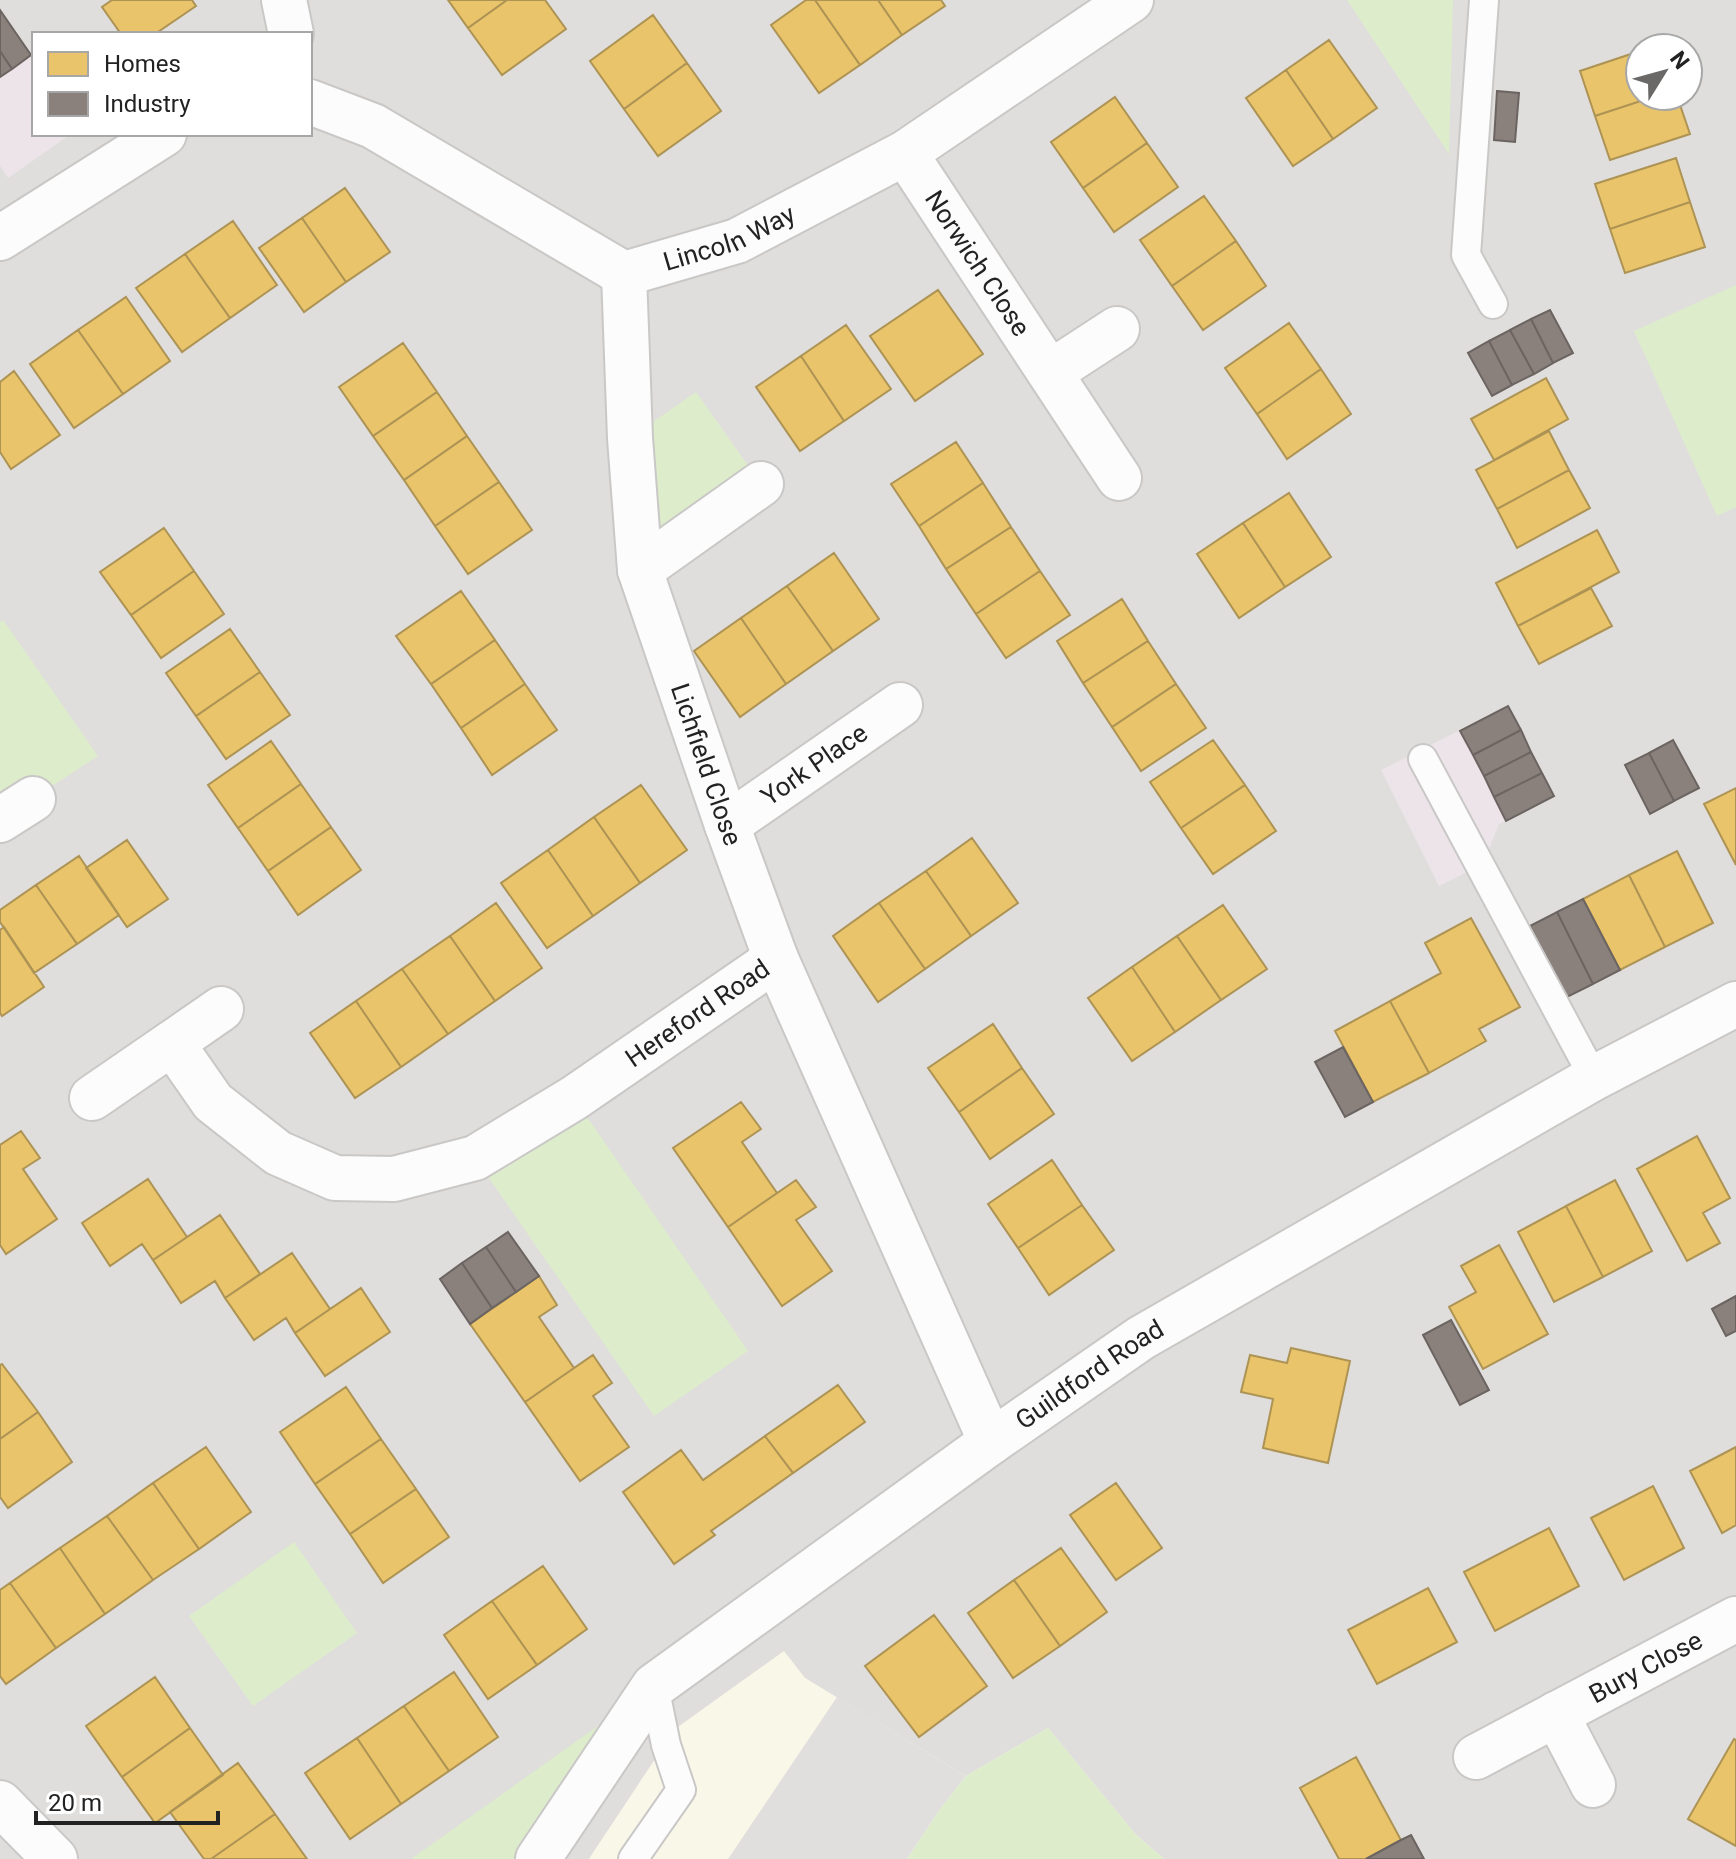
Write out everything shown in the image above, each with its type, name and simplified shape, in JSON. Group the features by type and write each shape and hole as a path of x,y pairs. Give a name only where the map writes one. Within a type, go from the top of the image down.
{"street":[{"path":"284,0 291,32"},
{"name":"Lincoln Way","path":"624,274 737,241 905,153 1131,0"},
{"path":"312,103 373,126 624,274"},
{"path":"0,238 161,136"},
{"name":"Norwich Close","path":"905,153 1119,478"},
{"name":"Lichfield Close","path":"624,274 630,438 640,570 776,959"},
{"path":"1051,372 1117,329"},
{"path":"640,570 761,484"},
{"name":"York Place","path":"727,825 900,705"},
{"name":"Hereford Road","path":"172,1043 213,1102 278,1153 335,1178 394,1179 475,1158 574,1098 776,959 991,1442"},
{"path":"92,1098 221,1009"},
{"name":"Guildford Road","path":"538,1859 654,1686 991,1442 1141,1338 1594,1078 1733,1014"},
{"name":"Bury Close","path":"1476,1757 1736,1619"},
{"path":"1556,1714 1593,1785"},
{"path":"0,1803 55,1859"}],"lane":[{"path":"1484,0 1466,255 1493,304"},
{"path":"1423,759 1594,1078"},
{"path":"633,1859 681,1790 666,1745 654,1686"}],"shaded area":[{"path":"0,0 1736,0 1736,1859 1164,1859 1136,1835 966,1776 805,1678 675,1729 589,1859 0,1859"},
{"path":"0,10 32,56 32,136 68,136 8,178 0,166"},
{"path":"1508,706 1554,796 1499,824 1483,864 1439,886 1381,770"},
{"path":"784,1651 805,1678 966,1776 1048,1728 1136,1835 1164,1859 589,1859 675,1729"},
{"path":"837,1697 966,1776 907,1859 728,1859"}],"green space":[{"path":"1347,0 1453,0 1449,154"},
{"path":"1736,285 1736,507 1717,516 1634,331"},
{"path":"696,392 761,484 640,570 630,438"},
{"path":"3,620 98,756 0,820 0,622"},
{"path":"574,1098 748,1351 654,1416 475,1158"},
{"path":"294,1542 357,1633 253,1706 189,1616"},
{"path":"654,1686 538,1859 411,1859"},
{"path":"1048,1728 1136,1835 1164,1859 907,1859 966,1776"}],"building: Homes":[{"path":"112,0 192,0 196,6 158,32 120,32 102,7"},
{"path":"448,0 507,0 468,28"},
{"path":"507,0 545,0 566,29 502,75 468,28"},
{"path":"806,0 815,0 860,65 819,93 771,25"},
{"path":"815,0 878,0 902,35 860,65"},
{"path":"878,0 941,0 945,6 902,35"},
{"path":"653,15 687,63 624,109 590,61"},
{"path":"1329,40 1377,108 1333,139 1286,70"},
{"path":"1624,56 1624,106 1595,116 1580,71"},
{"path":"687,63 721,111 658,156 624,109"},
{"path":"1286,70 1333,139 1293,166 1246,98"},
{"path":"1115,97 1147,143 1083,188 1051,142"},
{"path":"1624,106 1624,112 1682,112 1690,134 1610,160 1595,116"},
{"path":"1147,143 1178,187 1114,232 1083,188"},
{"path":"1676,158 1690,202 1610,229 1595,184"},
{"path":"345,188 390,252 346,282 302,218"},
{"path":"1204,196 1236,241 1172,286 1140,240"},
{"path":"1690,202 1705,247 1625,273 1610,229"},
{"path":"302,218 346,282 304,312 259,248"},
{"path":"233,221 277,285 230,318 185,254"},
{"path":"1236,241 1266,286 1203,330 1172,286"},
{"path":"185,254 230,318 182,352 136,288"},
{"path":"938,290 983,354 915,401 870,336"},
{"path":"126,297 170,361 123,394 78,330"},
{"path":"1289,323 1321,369 1257,414 1225,368"},
{"path":"846,325 891,389 844,421 801,356"},
{"path":"78,330 123,394 74,428 30,364"},
{"path":"403,343 437,392 373,436 339,387"},
{"path":"801,356 844,421 800,451 756,387"},
{"path":"1321,369 1351,414 1287,459 1257,414"},
{"path":"14,371 60,435 11,469 0,452 0,382"},
{"path":"1546,378 1568,419 1494,460 1471,419"},
{"path":"437,392 467,436 404,480 373,436"},
{"path":"1549,431 1569,470 1497,509 1476,470"},
{"path":"467,436 499,482 435,526 404,480"},
{"path":"956,442 983,483 919,526 891,484"},
{"path":"1569,470 1590,508 1517,548 1497,509"},
{"path":"499,482 532,530 468,574 435,526"},
{"path":"983,483 1011,527 946,569 919,526"},
{"path":"1289,493 1331,557 1285,587 1243,523"},
{"path":"1243,523 1285,587 1239,618 1197,554"},
{"path":"1011,527 1040,571 976,614 946,569"},
{"path":"164,528 194,571 131,615 100,572"},
{"path":"1597,530 1619,572 1518,626 1496,583"},
{"path":"834,553 879,619 833,651 787,586"},
{"path":"194,571 224,614 161,658 131,615"},
{"path":"1040,571 1070,615 1006,658 976,614"},
{"path":"787,586 833,651 786,684 741,618"},
{"path":"1591,588 1612,626 1539,664 1518,626"},
{"path":"461,591 495,640 431,684 396,636"},
{"path":"1122,599 1148,641 1083,683 1057,641"},
{"path":"741,618 786,684 740,717 694,651"},
{"path":"230,629 260,672 196,716 166,673"},
{"path":"495,640 525,684 461,728 431,684"},
{"path":"1148,641 1176,684 1112,727 1083,683"},
{"path":"260,672 290,715 226,759 196,716"},
{"path":"525,684 557,730 492,775 461,728"},
{"path":"1176,684 1206,728 1141,771 1112,727"},
{"path":"1213,740 1245,785 1181,828 1150,782"},
{"path":"271,741 301,784 238,828 208,785"},
{"path":"301,784 331,827 268,871 238,828"},
{"path":"641,785 687,850 640,883 594,817"},
{"path":"1245,785 1276,831 1213,874 1181,828"},
{"path":"1736,788 1736,865 1704,804"},
{"path":"594,817 640,883 593,916 548,850"},
{"path":"331,827 361,870 298,915 268,871"},
{"path":"972,838 1018,903 971,936 926,871"},
{"path":"127,840 168,899 127,927 86,868"},
{"path":"548,850 593,916 547,948 501,883"},
{"path":"1677,851 1713,923 1665,947 1629,875"},
{"path":"79,856 119,915 77,944 36,885"},
{"path":"926,871 971,936 925,969 879,903"},
{"path":"1629,875 1665,947 1620,970 1583,899"},
{"path":"36,885 77,944 34,973 0,922 0,910"},
{"path":"496,903 542,968 495,1001 450,936"},
{"path":"879,903 925,969 878,1002 833,936"},
{"path":"1223,905 1267,969 1221,1000 1177,936"},
{"path":"1471,918 1520,1007 1479,1029 1486,1041 1429,1073 1390,1001 1441,973 1425,943"},
{"path":"4,927 44,987 2,1016 0,930"},
{"path":"450,936 495,1001 448,1034 402,969"},
{"path":"1177,936 1221,1000 1175,1032 1132,967"},
{"path":"1132,967 1175,1032 1132,1061 1088,998"},
{"path":"402,969 448,1034 401,1067 356,1001"},
{"path":"356,1001 401,1067 355,1098 310,1033"},
{"path":"1390,1001 1429,1073 1373,1102 1335,1031"},
{"path":"993,1024 1022,1068 959,1112 928,1068"},
{"path":"1022,1068 1054,1114 990,1159 959,1112"},
{"path":"741,1102 761,1129 742,1142 777,1193 728,1227 673,1148"},
{"path":"21,1131 40,1158 23,1169 57,1219 6,1254 0,1245 0,1145"},
{"path":"1697,1136 1730,1198 1703,1213 1720,1243 1687,1261 1637,1169"},
{"path":"1052,1160 1082,1205 1018,1248 988,1204"},
{"path":"148,1179 187,1237 153,1260 142,1244 110,1266 82,1223"},
{"path":"796,1180 816,1207 796,1220 832,1271 782,1306 728,1227"},
{"path":"1615,1180 1652,1251 1603,1277 1566,1206"},
{"path":"1082,1205 1114,1250 1049,1295 1018,1248"},
{"path":"1566,1206 1603,1277 1554,1302 1518,1232"},
{"path":"220,1215 260,1274 225,1298 215,1281 181,1303 153,1260"},
{"path":"1499,1245 1548,1334 1483,1369 1449,1307 1476,1292 1461,1266"},
{"path":"292,1253 330,1309 295,1333 286,1318 254,1340 225,1298"},
{"path":"539,1276 557,1305 539,1317 574,1368 525,1402 470,1324"},
{"path":"361,1288 390,1332 325,1376 295,1333"},
{"path":"1291,1348 1350,1361 1328,1463 1263,1448 1273,1399 1241,1392 1250,1355 1287,1363"},
{"path":"593,1355 612,1383 593,1396 629,1447 580,1481 525,1402"},
{"path":"0,1365 38,1412 0,1439"},
{"path":"838,1385 865,1422 793,1473 765,1436"},
{"path":"346,1387 381,1439 315,1484 280,1432"},
{"path":"38,1412 72,1462 8,1508 0,1497 0,1439"},
{"path":"765,1436 793,1473 711,1531 715,1535 674,1564 623,1492 681,1450 703,1480"},
{"path":"381,1439 416,1489 350,1534 315,1484"},
{"path":"206,1447 251,1512 199,1549 153,1483"},
{"path":"1736,1447 1736,1525 1722,1533 1690,1471"},
{"path":"153,1483 199,1549 153,1580 107,1516"},
{"path":"1116,1483 1162,1548 1116,1580 1070,1515"},
{"path":"1653,1486 1684,1548 1624,1580 1591,1518"},
{"path":"416,1489 449,1537 383,1583 350,1534"},
{"path":"107,1516 153,1580 105,1614 60,1548"},
{"path":"1549,1528 1579,1586 1495,1631 1464,1572"},
{"path":"60,1548 105,1614 56,1648 10,1583"},
{"path":"1061,1548 1107,1612 1060,1646 1014,1580"},
{"path":"543,1566 587,1629 537,1665 492,1601"},
{"path":"1014,1580 1060,1646 1013,1678 968,1613"},
{"path":"10,1583 56,1648 6,1684 0,1676 0,1590"},
{"path":"1428,1588 1457,1642 1377,1684 1348,1630"},
{"path":"492,1601 537,1665 488,1699 444,1635"},
{"path":"934,1615 987,1686 919,1737 865,1666"},
{"path":"454,1672 498,1737 449,1771 404,1706"},
{"path":"155,1677 190,1728 122,1777 86,1726"},
{"path":"404,1706 449,1771 401,1804 357,1738"},
{"path":"190,1728 223,1775 155,1823 122,1777"},
{"path":"357,1738 401,1804 350,1839 305,1773"},
{"path":"1736,1740 1736,1846 1688,1819"},
{"path":"1356,1757 1401,1840 1366,1859 1339,1859 1300,1788"},
{"path":"238,1763 275,1814 211,1859 204,1859 170,1812"},
{"path":"275,1814 307,1859 211,1859"}],"building: Industry":[{"path":"0,10 31,55 12,69 0,51"},
{"path":"0,51 12,69 0,77"},
{"path":"1497,91 1519,93 1515,142 1494,140"},
{"path":"1550,310 1573,353 1553,363 1531,319"},
{"path":"1531,319 1553,363 1534,374 1510,330"},
{"path":"1510,330 1534,374 1512,385 1489,341"},
{"path":"1489,341 1512,385 1492,396 1468,353"},
{"path":"1508,706 1521,730 1473,755 1460,731"},
{"path":"1521,730 1531,752 1484,776 1473,755"},
{"path":"1673,740 1699,788 1674,801 1649,753"},
{"path":"1531,752 1542,773 1494,797 1484,776"},
{"path":"1649,753 1674,801 1650,814 1625,765"},
{"path":"1542,773 1554,796 1506,821 1494,797"},
{"path":"1583,899 1620,970 1593,984 1557,912"},
{"path":"1557,912 1593,984 1567,997 1530,926"},
{"path":"1343,1047 1373,1102 1345,1117 1315,1062"},
{"path":"508,1232 539,1276 516,1292 486,1247"},
{"path":"486,1247 516,1292 492,1308 462,1263"},
{"path":"462,1263 492,1308 470,1324 440,1279"},
{"path":"1736,1296 1736,1331 1726,1336 1712,1309"},
{"path":"1451,1320 1489,1390 1460,1405 1423,1335"},
{"path":"1411,1835 1424,1859 1366,1859 1401,1840"}]}
